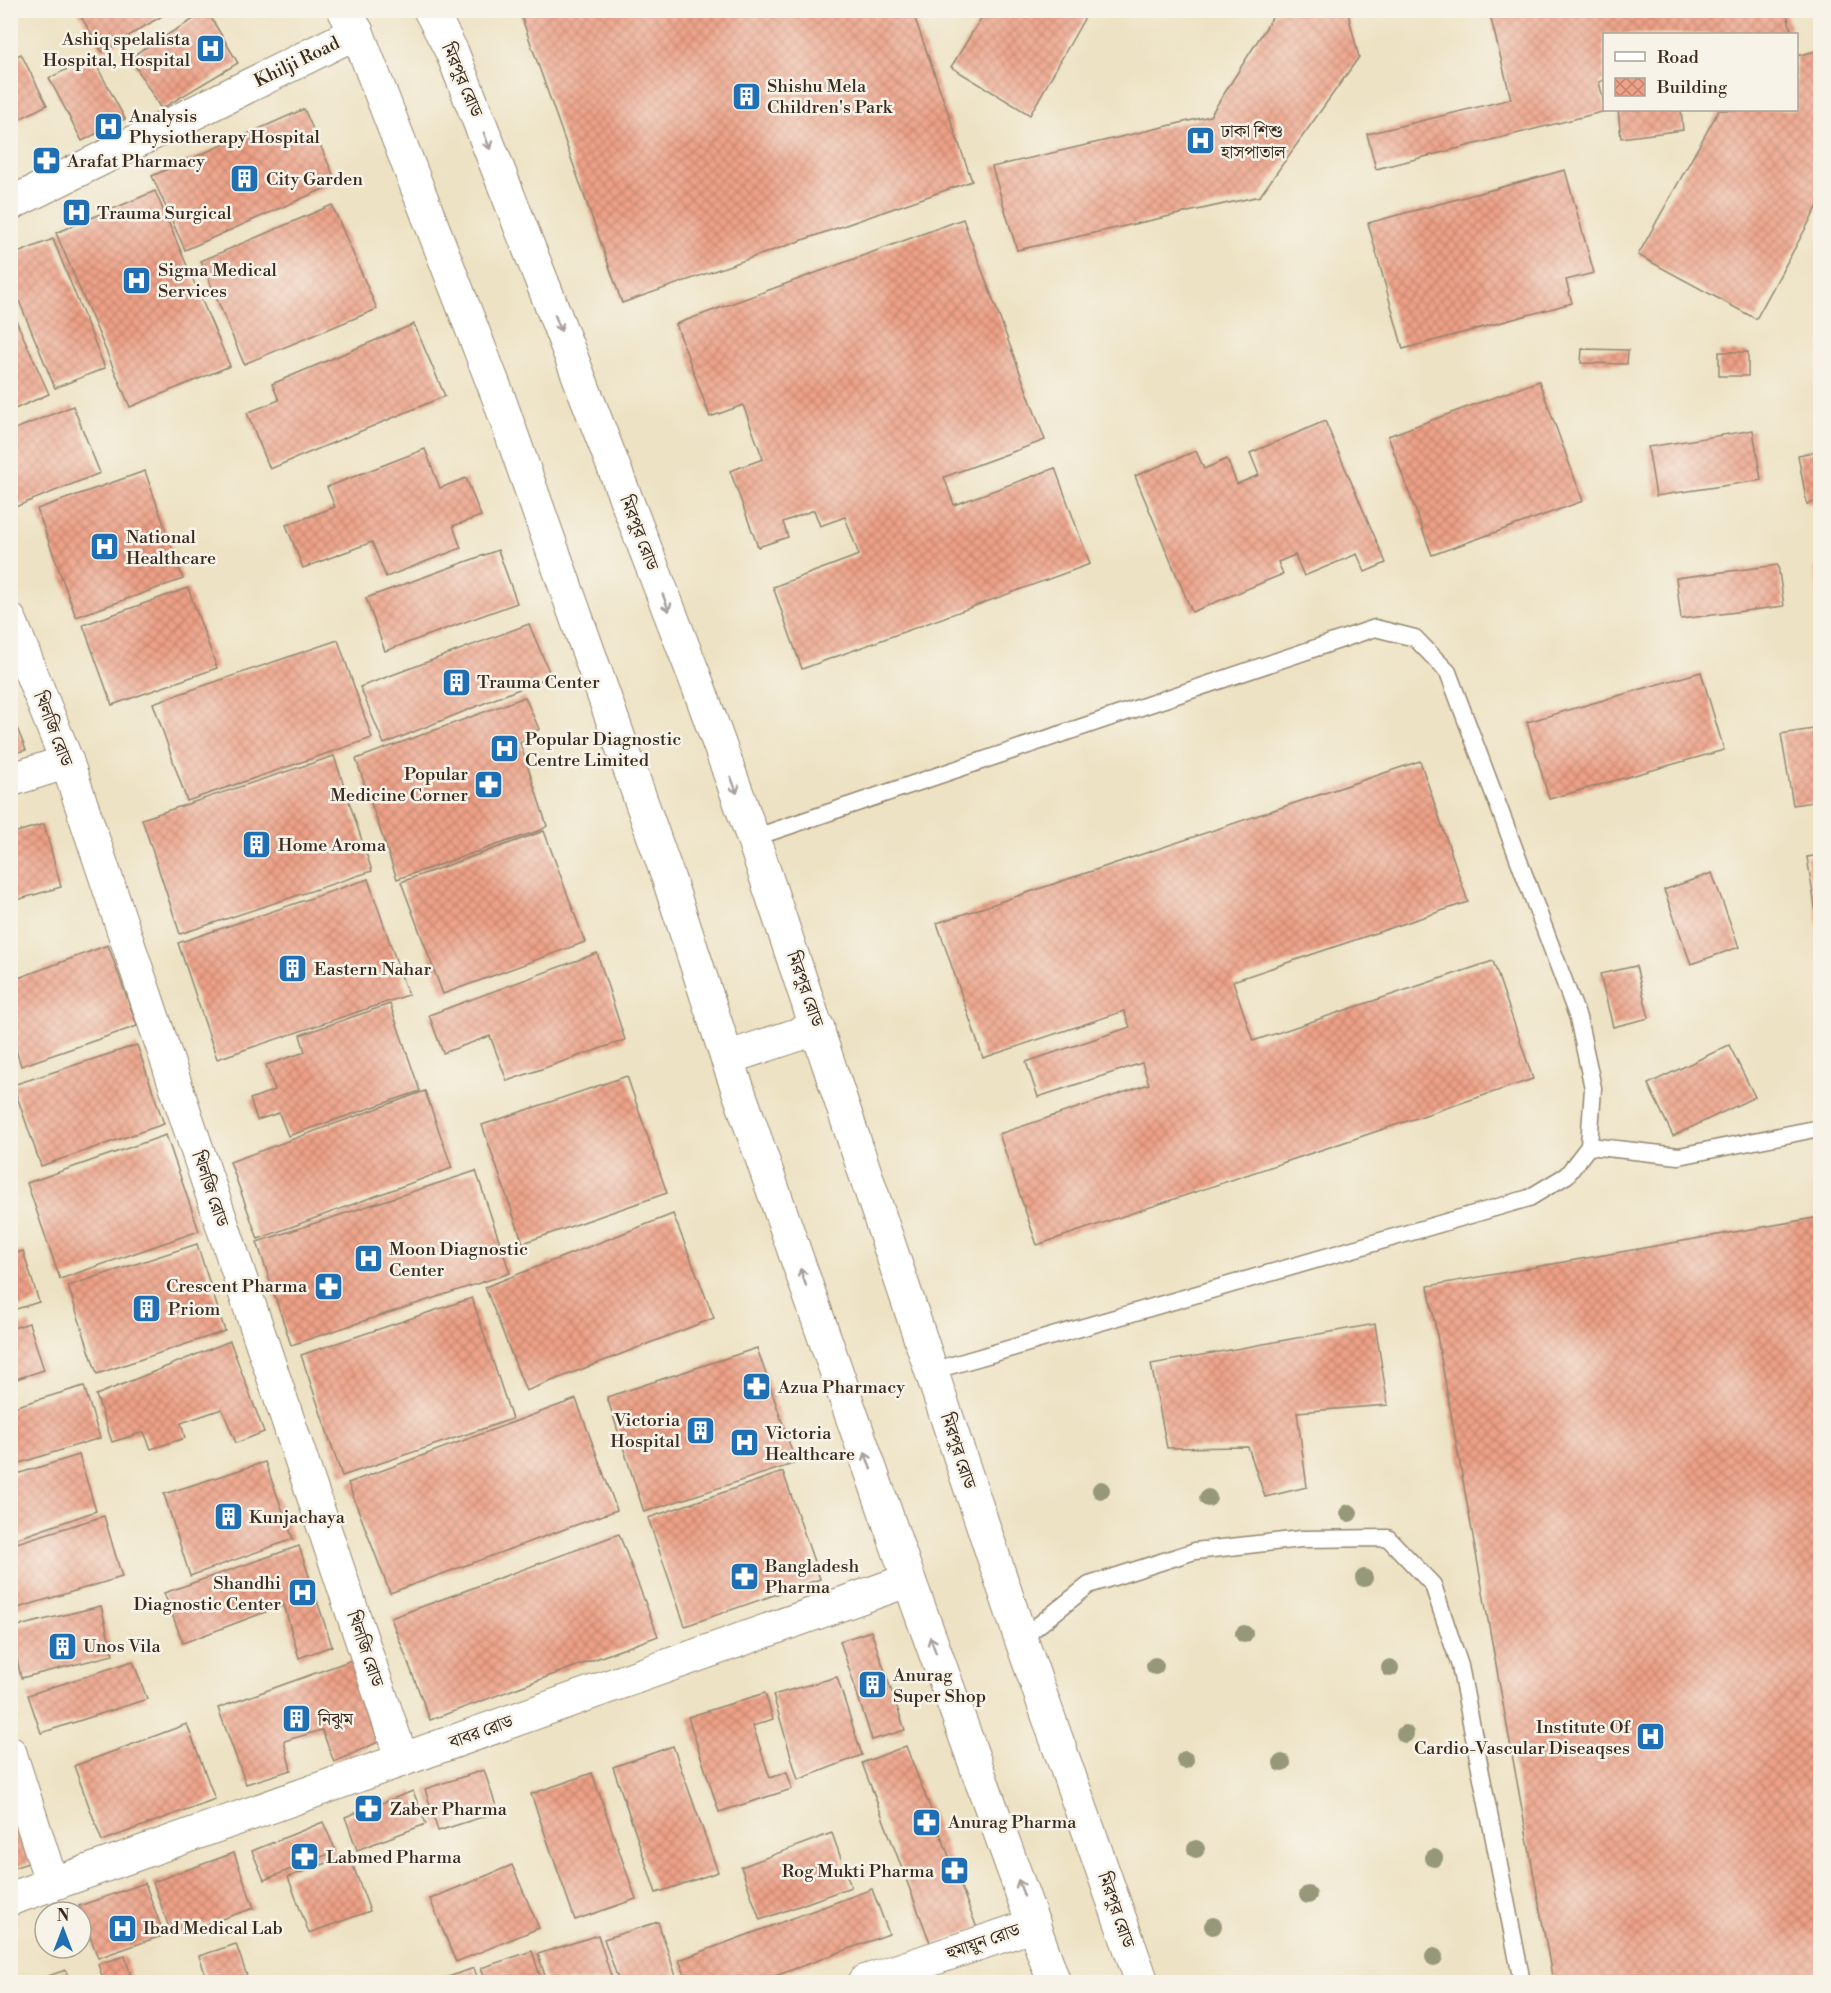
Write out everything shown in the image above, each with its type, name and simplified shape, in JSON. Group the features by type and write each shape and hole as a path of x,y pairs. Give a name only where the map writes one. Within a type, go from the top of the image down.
{"main road":[{"name":"মিরপুর রোড","path":"430,10 452,51 699,688 818,1028 1021,1639 1142,1983"},
{"name":"Khilji Road","path":"10,204 350,21"},
{"path":"350,21 498,396 669,880 727,1058 909,1580 1054,1983"},
{"name":"খিলজি রোড","path":"10,620 67,762 402,1760"},
{"path":"10,780 67,762"},
{"path":"727,1058 818,1028"},
{"name":"বাবর রোড","path":"10,1899 909,1580"},
{"path":"10,1753 52,1884"},
{"name":"হুমায়ুন রোড","path":"864,1983 1034,1925"}],"lane":[{"path":"753,838 1375,628 1415,638 1448,672 1578,1018 1593,1088 1589,1146 1568,1175 1529,1198 932,1371"},
{"path":"1589,1146 1679,1156 1821,1128"},
{"path":"1021,1639 1089,1586 1195,1551 1300,1539 1388,1538 1433,1585 1460,1666 1522,1983"}],"building":[{"path":"77,10 172,10 102,52"},
{"name":"Shishu Mela Children's Park","path":"519,10 912,10 972,181 622,303"},
{"path":"986,10 1089,10 1030,115 951,67"},
{"name":"ঢাকা শিশু হাসপাতাল","path":"1277,10 1347,10 1359,57 1260,196 1017,250 992,167 1210,116"},
{"path":"1786,10 1792,33 1603,33 1603,80 1599,82 1603,111 1606,111 1376,169 1367,134 1511,99 1489,11"},
{"path":"207,11 238,63 161,109 130,57"},
{"path":"1820,50 1820,202 1756,319 1638,255 1718,111 1798,111 1798,56"},
{"path":"21,54 47,105 10,124 10,59"},
{"path":"92,57 125,119 82,141 49,78"},
{"name":"City Garden","path":"304,109 337,183 185,250 152,176"},
{"path":"1618,111 1681,111 1683,130 1621,138"},
{"path":"1565,170 1594,273 1566,280 1572,303 1403,349 1368,223"},
{"path":"155,191 230,366 130,407 56,233"},
{"path":"332,205 377,309 244,364 201,261"},
{"path":"963,219 1045,440 944,477 954,505 1055,468 1090,564 802,669 773,587 859,555 845,517 820,526 814,510 783,522 788,537 758,547 730,471 763,459 743,405 710,417 676,324"},
{"path":"53,239 105,368 55,388 10,279 10,256"},
{"path":"10,307 49,394 10,411"},
{"path":"414,324 445,396 270,469 247,413 279,400 272,384"},
{"path":"1582,349 1628,350 1627,364 1581,363"},
{"path":"1719,352 1748,352 1748,376 1719,376"},
{"path":"1539,381 1583,501 1432,555 1388,436"},
{"path":"73,406 100,473 10,509 10,431"},
{"path":"1325,421 1386,563 1365,572 1357,554 1304,576 1295,555 1278,562 1283,574 1192,612 1135,476 1196,451 1204,469 1227,459 1237,484 1259,475 1250,453"},
{"path":"1753,430 1761,480 1656,496 1648,447"},
{"path":"425,449 440,488 466,478 481,516 453,526 461,548 386,577 372,542 303,568 286,525 335,507 327,487"},
{"path":"1820,451 1820,501 1807,504 1798,455"},
{"path":"145,471 183,579 76,617 37,509"},
{"path":"498,550 517,603 385,651 366,598"},
{"path":"1778,565 1784,606 1681,619 1676,578"},
{"path":"1820,567 1820,599 1819,599 1815,568"},
{"path":"188,588 217,668 112,705 83,625"},
{"name":"Trauma Center","path":"529,624 551,676 384,744 360,687"},
{"path":"338,640 372,738 187,801 153,703"},
{"path":"1701,672 1724,750 1549,799 1527,722"},
{"name":"Popular Diagnostic Centre Limited","path":"525,697 539,729 520,743 547,826 397,879 356,759"},
{"path":"10,711 26,750 10,754"},
{"path":"1820,728 1820,801 1793,805 1781,734"},
{"name":"Home Aroma","path":"334,756 372,871 180,934 142,819"},
{"path":"1420,761 1468,902 1233,981 1253,1041 1493,961 1533,1079 1037,1245 999,1134 1149,1084 1142,1063 1038,1097 1026,1062 1130,1027 1124,1011 983,1058 937,923"},
{"path":"44,824 61,887 10,902 10,834"},
{"path":"544,831 585,942 443,994 401,882"},
{"path":"1820,855 1820,932 1819,932 1807,857"},
{"path":"1712,873 1739,947 1691,964 1664,890"},
{"name":"Eastern Nahar","path":"368,879 408,995 217,1059 178,943"},
{"path":"108,945 137,1026 21,1066 10,1031 10,981"},
{"path":"597,953 625,1040 507,1081 490,1036 443,1053 429,1015"},
{"path":"1636,966 1649,1018 1613,1027 1600,974"},
{"path":"390,1004 420,1091 288,1136 279,1113 257,1120 250,1099 275,1090 266,1065 305,1052 300,1035"},
{"path":"137,1045 164,1124 41,1166 13,1085"},
{"path":"1729,1045 1755,1097 1673,1136 1648,1084"},
{"path":"627,1076 667,1193 523,1243 482,1125"},
{"path":"425,1091 452,1168 258,1239 230,1162"},
{"path":"166,1135 199,1231 60,1279 27,1183"},
{"path":"476,1171 510,1273 291,1345 257,1242"},
{"path":"673,1214 714,1318 526,1391 485,1287"},
{"path":"1820,1217 1820,1982 1553,1982 1428,1286"},
{"name":"Priom","path":"197,1244 225,1331 97,1374 68,1286"},
{"path":"23,1251 39,1302 10,1311 10,1255"},
{"path":"472,1298 512,1419 342,1476 301,1355"},
{"path":"29,1323 44,1370 10,1381 10,1329"},
{"path":"1375,1324 1388,1405 1297,1412 1307,1487 1265,1497 1248,1447 1167,1448 1151,1364"},
{"path":"230,1341 264,1432 236,1443 222,1409 181,1423 185,1438 151,1449 144,1432 112,1442 96,1395"},
{"name":"Victoria Hospital","path":"757,1348 796,1463 644,1512 607,1397"},
{"path":"84,1386 100,1438 10,1466 10,1408"},
{"path":"576,1399 617,1510 390,1593 348,1483"},
{"path":"79,1455 96,1511 10,1541 10,1476"},
{"name":"Kunjachaya","path":"265,1462 293,1539 190,1576 164,1494"},
{"path":"783,1472 820,1579 685,1626 648,1518"},
{"path":"104,1516 122,1577 11,1610 10,1545"},
{"path":"619,1534 658,1636 430,1720 391,1618"},
{"path":"299,1546 332,1646 299,1658 284,1605 183,1643 164,1593"},
{"name":"Unos Vila","path":"101,1606 113,1655 21,1678 10,1628"},
{"name":"Anurag Super Shop","path":"871,1631 905,1730 872,1740 840,1641"},
{"name":"নিঝুম","path":"352,1660 378,1742 334,1762 322,1730 284,1741 291,1770 246,1784 218,1708"},
{"path":"133,1661 147,1699 41,1733 28,1695"},
{"path":"837,1677 862,1755 798,1780 773,1695"},
{"path":"765,1693 773,1719 753,1726 770,1778 787,1772 792,1789 719,1812 688,1717"},
{"path":"187,1724 215,1799 102,1841 74,1766"},
{"path":"673,1746 718,1872 656,1893 613,1767"},
{"path":"906,1746 977,1928 931,1945 862,1763"},
{"path":"484,1770 498,1812 438,1831 425,1789"},
{"path":"592,1773 636,1899 575,1920 531,1794"},
{"path":"413,1791 426,1824 357,1850 345,1817"},
{"path":"10,1805 31,1862 10,1869"},
{"path":"323,1822 336,1851 264,1880 252,1851"},
{"path":"832,1833 851,1887 760,1920 741,1867"},
{"path":"234,1853 254,1908 172,1936 153,1882"},
{"path":"349,1855 370,1911 309,1933 288,1877"},
{"path":"512,1865 539,1928 456,1962 430,1899"},
{"path":"145,1883 164,1935 98,1958 93,1944 93,1901"},
{"path":"872,1889 889,1934 759,1982 688,1982 679,1960"},
{"path":"658,1922 678,1982 619,1982 604,1939"},
{"path":"598,1935 613,1982 547,1982 538,1954"},
{"path":"236,1944 249,1982 208,1982 199,1956"},
{"path":"532,1951 542,1982 486,1982 481,1968"},
{"path":"125,1956 133,1982 104,1982 98,1964"},
{"path":"474,1968 479,1982 434,1982"},
{"path":"66,1970 69,1982 30,1982"}],"place":[{"name":"Ashiq spelalista Hospital, Hospital","path":"211,49"},
{"name":"Shishu Mela Children's Park","path":"746,96"},
{"name":"Analysis Physiotherapy Hospital","path":"108,126"},
{"name":"ঢাকা শিশু হাসপাতাল","path":"1200,141"},
{"name":"Arafat Pharmacy","path":"46,161"},
{"name":"City Garden","path":"245,179"},
{"name":"Trauma Surgical","path":"76,213"},
{"name":"Sigma Medical Services","path":"137,280"},
{"name":"National Healthcare","path":"105,547"},
{"name":"Trauma Center","path":"456,682"},
{"name":"Popular Diagnostic Centre Limited","path":"504,749"},
{"name":"Popular Medicine Corner","path":"489,784"},
{"name":"Home Aroma","path":"257,845"},
{"name":"Eastern Nahar","path":"293,969"},
{"name":"Moon Diagnostic Center","path":"368,1259"},
{"name":"Crescent Pharma","path":"328,1286"},
{"name":"Priom","path":"147,1309"},
{"name":"Azua Pharmacy","path":"757,1387"},
{"name":"Victoria Hospital","path":"701,1430"},
{"name":"Victoria Healthcare","path":"744,1443"},
{"name":"Kunjachaya","path":"228,1517"},
{"name":"Bangladesh Pharma","path":"744,1576"},
{"name":"Shandhi Diagnostic Center","path":"302,1593"},
{"name":"Unos Vila","path":"62,1646"},
{"name":"Anurag Super Shop","path":"872,1685"},
{"name":"নিঝুম","path":"297,1719"},
{"name":"Institute Of Cardio-Vascular Diseaqses","path":"1651,1737"},
{"name":"Zaber Pharma","path":"369,1809"},
{"name":"Anurag Pharma","path":"927,1822"},
{"name":"Labmed Pharma","path":"305,1857"},
{"name":"Rog Mukti Pharma","path":"955,1871"},
{"name":"Ibad Medical Lab","path":"122,1928"}]}
